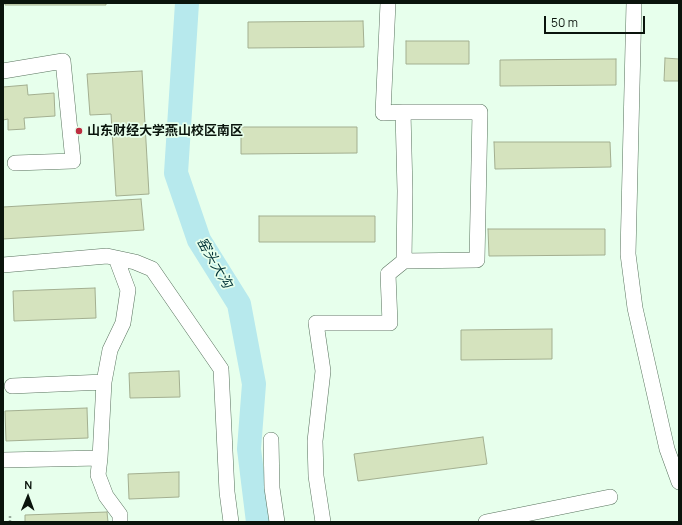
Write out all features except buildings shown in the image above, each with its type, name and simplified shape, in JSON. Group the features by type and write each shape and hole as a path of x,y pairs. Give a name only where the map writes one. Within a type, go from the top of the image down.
{"street":[{"path":"323,522 316,476 314,441 323,371 316,323 390,323 388,274 404,261 478,260 480,112 383,113 388,3"},
{"path":"634,3 628,254 635,308 667,448 679,482"},
{"path":"3,71 63,61 73,160 15,163"},
{"path":"403,112 405,191 404,261"},
{"path":"3,265 107,256 135,262 152,269 221,369 227,492 231,522"},
{"path":"116,258 128,290 123,323 110,350 104,382 98,476 106,496 120,515 120,522"},
{"path":"12,386 104,382"},
{"path":"271,440 272,488 277,522"},
{"path":"3,460 100,458"},
{"path":"486,522 610,497"}],"path":[{"path":"10,516 10,522"}],"waterway":[{"name":"窑头大沟","path":"187,3 176,173 199,240 239,304 254,384 249,449 258,522"}],"place":[{"name":"山东财经大学燕山校区南区","path":"79,131"}]}
